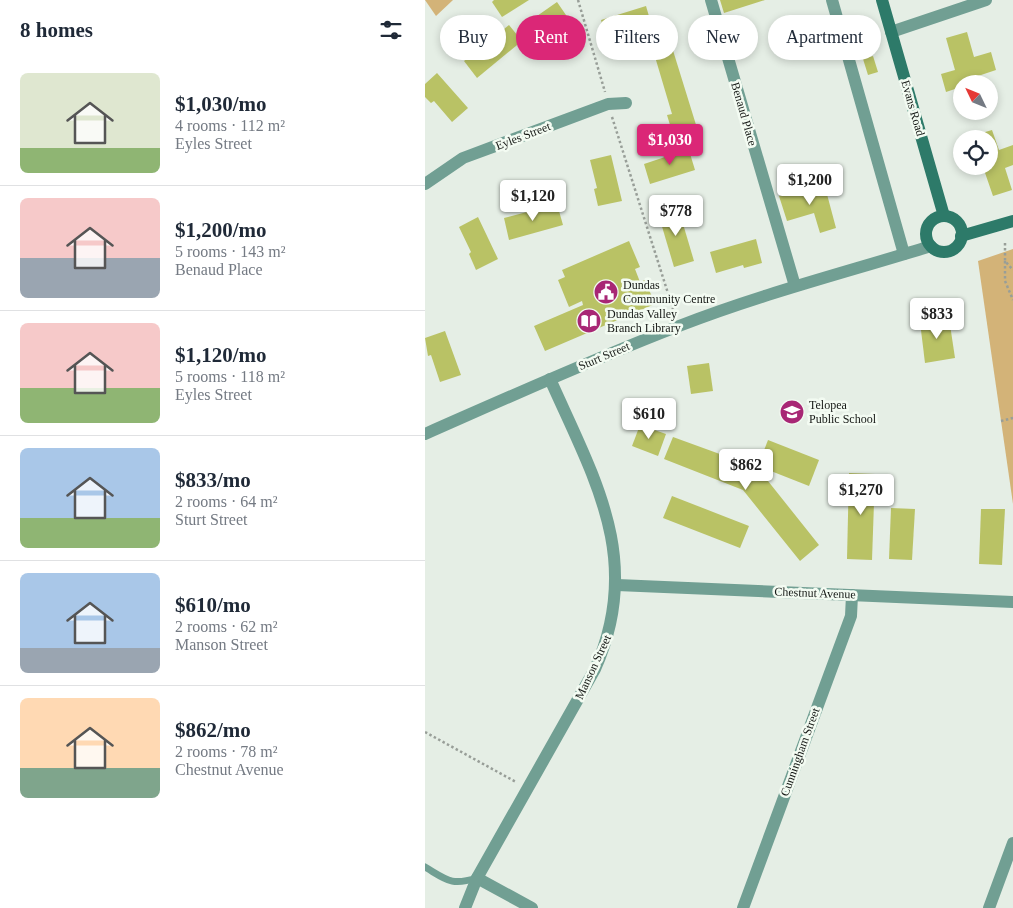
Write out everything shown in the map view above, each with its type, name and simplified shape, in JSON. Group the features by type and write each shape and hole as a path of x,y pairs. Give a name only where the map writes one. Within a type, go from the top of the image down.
{"street":[{"name":"Benaud Place","path":"711,0 795,286"},
{"path":"832,0 904,254"},
{"name":"Evans Road","path":"882,0 944,216"},
{"path":"891,32 987,0"},
{"name":"Eyles Street","path":"425,184 463,158 608,104 626,103"},
{"path":"944,216 957,222 961,236 958,245 949,250 939,251 931,246 926,237 928,226 935,219 944,216"},
{"path":"961,236 1013,222"},
{"name":"Sturt Street","path":"425,434 680,325 795,286 931,246"},
{"name":"Manson Street","path":"465,908 477,878 588,682 605,646 614,612 617,585 607,517 589,469 550,379"},
{"name":"Chestnut Avenue","path":"617,585 1013,602"},
{"name":"Cunningham Street","path":"743,908 851,616 852,595"},
{"path":"989,908 1013,843"},
{"path":"477,878 531,908"}],"lane":[{"path":"425,867 446,879 460,884 477,878"}],"path":[{"path":"578,0 608,104 673,308"},
{"path":"1005,243 1005,281 1013,300"},
{"path":"1005,261 1013,270"},
{"path":"1001,421 1013,418"},
{"path":"425,732 528,789"}],"shaded area":[{"path":"425,0 453,0 436,16"},
{"path":"1013,249 1013,504 978,261"}],"building":[{"path":"494,0 529,0 505,15 501,15 492,2"},
{"path":"720,0 765,0 724,13"},
{"path":"557,2 566,15 538,15"},
{"path":"646,6 649,15 617,15"},
{"path":"509,25 516,34 516,46 506,54 506,27"},
{"path":"967,32 974,57 991,52 996,70 981,75 953,75 953,90 946,92 941,74 955,70 946,38"},
{"path":"465,60 499,60 477,78 464,61"},
{"path":"656,60 676,60 697,128 673,135 667,115 672,114"},
{"path":"863,60 874,60 878,72 868,75"},
{"path":"437,73 468,108 452,122 434,101 431,103 425,97 425,84"},
{"path":"1013,145 1013,165 1005,168 1012,190 993,196 986,175 998,175 998,147 999,150"},
{"path":"688,147 695,170 650,184 644,164 671,155 670,152"},
{"path":"611,155 622,201 598,206 594,189 597,188 590,160"},
{"path":"824,183 836,228 820,233 814,213 787,221 779,196"},
{"path":"557,204 563,225 509,240 504,218"},
{"path":"678,207 694,261 674,267 658,213"},
{"path":"478,217 498,259 476,270 469,254 471,252 459,227"},
{"path":"756,239 762,263 744,268 743,265 716,273 710,252"},
{"name":"Dundas Community Centre","path":"629,241 640,267 635,269 640,282 645,280 655,304 545,351 534,326 583,305 582,301 569,307 558,280 565,277 562,270"},
{"path":"949,318 955,358 925,363 920,322"},
{"path":"445,331 461,375 440,382 431,355 428,356 425,338"},
{"path":"709,363 713,391 691,394 687,366"},
{"path":"640,425 666,434 658,456 632,446"},
{"path":"673,437 750,465 764,476 819,545 800,561 743,490 664,459"},
{"path":"768,440 819,460 809,486 758,466"},
{"path":"849,473 875,474 872,560 847,559"},
{"path":"672,496 749,526 740,548 663,518"},
{"path":"891,508 915,509 912,560 889,559"},
{"path":"981,509 1005,509 1002,565 979,564"}],"place":[{"name":"Dundas Community Centre","path":"606,292"},
{"name":"Dundas Valley Branch Library","path":"589,321"},
{"name":"Telopea Public School","path":"792,412"}]}
